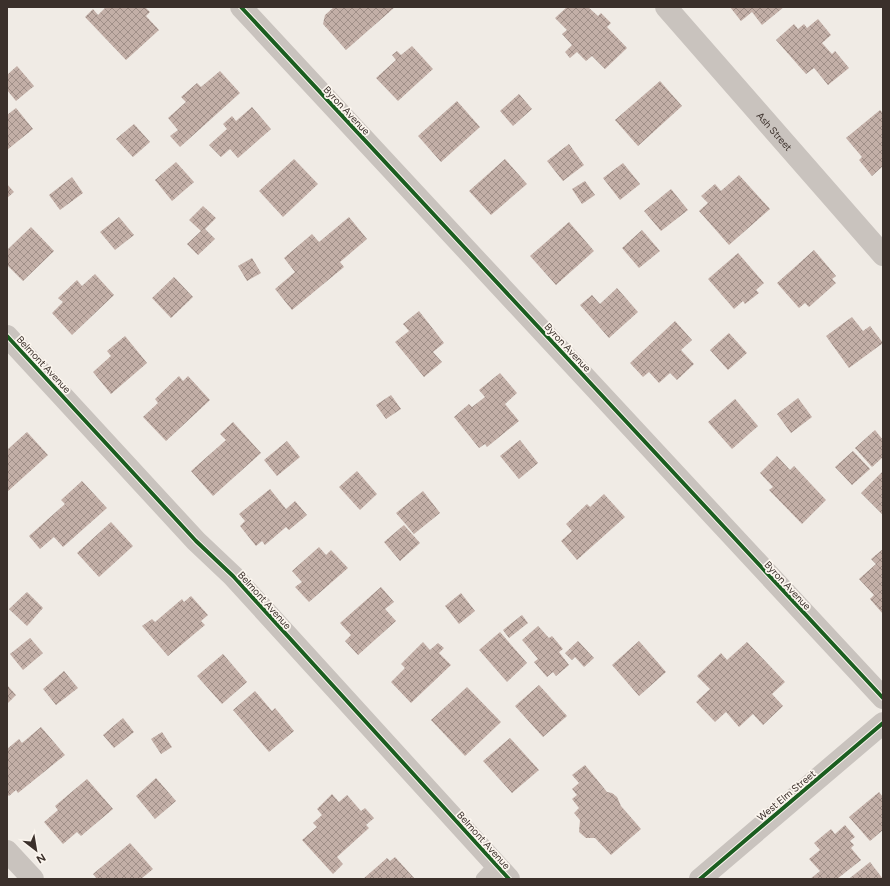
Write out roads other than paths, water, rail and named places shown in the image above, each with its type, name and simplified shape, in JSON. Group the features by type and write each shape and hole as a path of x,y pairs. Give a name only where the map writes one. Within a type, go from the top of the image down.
{"street":[{"name":"Byron Avenue","path":"241,7 883,698"},
{"name":"Ash Street","path":"666,7 883,255"},
{"name":"Belmont Avenue","path":"7,336 196,541 233,576 496,874"},
{"name":"West Elm Street","path":"700,879 883,723"},
{"path":"7,851 33,879"}]}
